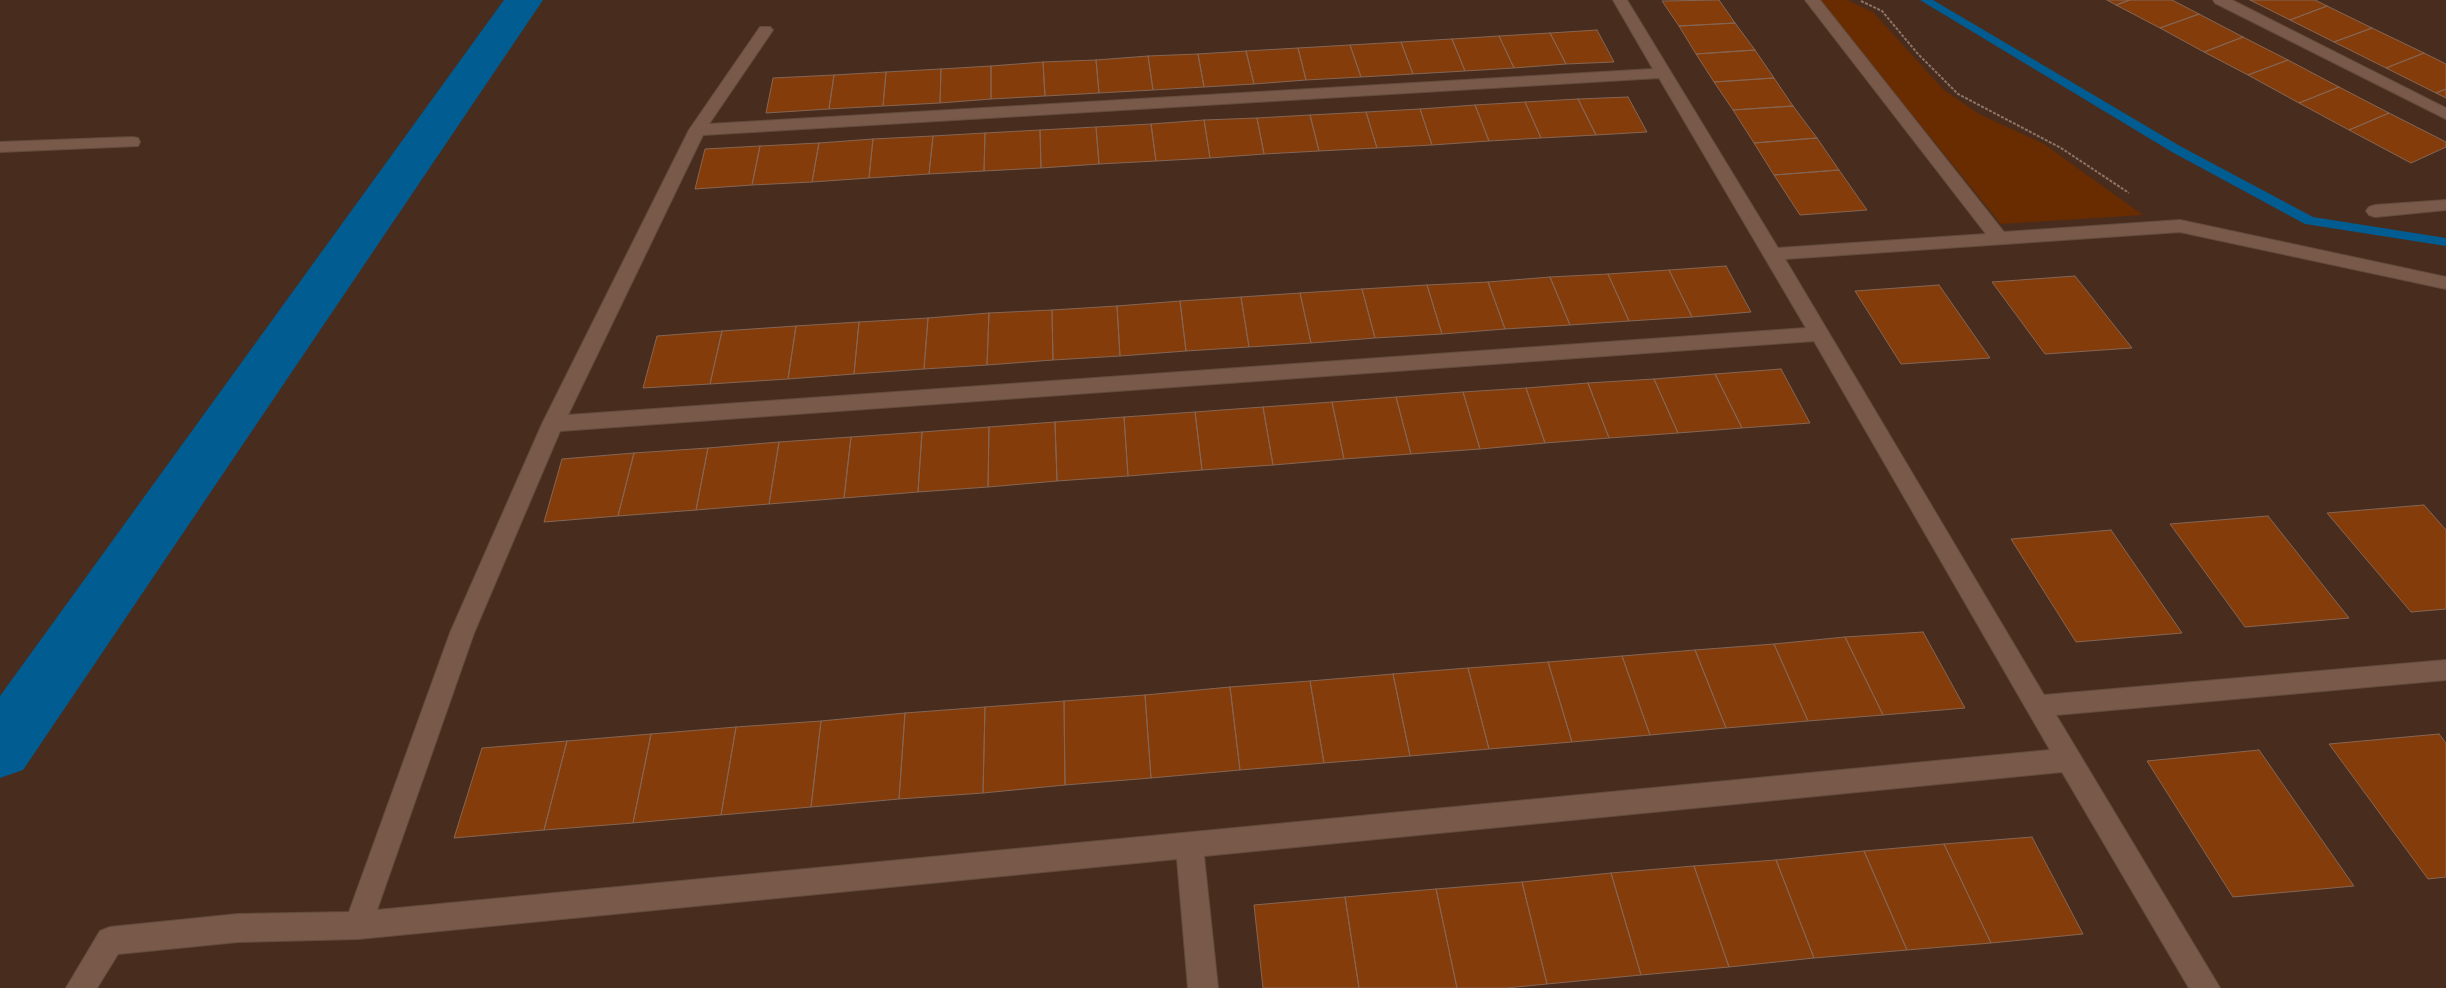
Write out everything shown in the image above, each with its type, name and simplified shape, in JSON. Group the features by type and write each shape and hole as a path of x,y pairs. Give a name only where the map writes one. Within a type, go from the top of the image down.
{"lane":[{"path":"1620,0 1773,254 2037,706 2205,988"},
{"path":"1812,0 2000,238"},
{"path":"2220,0 2446,114"},
{"path":"358,925 462,633 553,424 697,130 765,30"},
{"path":"697,130 1664,73"},
{"path":"0,147 132,142"},
{"path":"2375,211 2446,206"},
{"path":"1773,254 2180,226 2446,283"},
{"path":"553,424 1819,334"},
{"path":"2037,706 2446,670"},
{"path":"81,988 110,940 238,928 358,925 2069,760"},
{"path":"1189,846 1203,988"}],"path":[{"path":"1859,0 1882,11 1918,54 1958,94 2061,148 2180,226"}],"shaded area":[{"path":"1819,0 1847,0 1873,12 1944,90 1979,114 2044,144 2143,215 2001,224"}],"building":[{"path":"1719,0 1735,23 1679,26 1662,1"},
{"path":"2107,0 2130,0 2116,5"},
{"path":"2130,0 2172,0 2199,14 2160,28 2116,5"},
{"path":"2250,0 2315,0 2327,6 2290,20"},
{"path":"2327,6 2372,28 2334,42 2290,20"},
{"path":"2199,14 2243,37 2204,52 2160,28"},
{"path":"1735,23 1755,50 1696,54 1679,26"},
{"path":"2372,28 2424,53 2386,68 2334,42"},
{"path":"1597,30 1614,62 1566,64 1550,33"},
{"path":"1550,33 1566,64 1514,68 1499,36"},
{"path":"1499,36 1514,68 1465,71 1452,39"},
{"path":"2243,37 2288,60 2248,75 2204,52"},
{"path":"1452,39 1465,71 1413,74 1401,42"},
{"path":"1401,42 1413,74 1361,77 1350,45"},
{"path":"1350,45 1361,77 1306,80 1298,48"},
{"path":"1298,48 1306,80 1254,84 1246,51"},
{"path":"1755,50 1774,78 1714,82 1696,54"},
{"path":"1246,51 1254,84 1204,87 1198,54"},
{"path":"2424,53 2446,64 2446,89 2436,93 2386,68"},
{"path":"1198,54 1204,87 1153,90 1148,56"},
{"path":"1148,56 1153,90 1099,93 1096,60"},
{"path":"1096,60 1099,93 1045,96 1043,62"},
{"path":"2288,60 2339,87 2299,103 2248,75"},
{"path":"1043,62 1045,96 991,99 991,66"},
{"path":"991,66 991,99 940,103 941,69"},
{"path":"941,69 940,103 883,106 886,72"},
{"path":"886,72 883,106 829,109 834,75"},
{"path":"834,75 829,109 766,113 773,78"},
{"path":"1774,78 1793,106 1733,110 1714,82"},
{"path":"2339,87 2389,113 2349,130 2299,103"},
{"path":"2446,89 2446,98 2436,93"},
{"path":"1628,97 1647,132 1596,135 1578,99"},
{"path":"1578,99 1596,135 1541,138 1525,102"},
{"path":"1525,102 1541,138 1489,141 1475,105"},
{"path":"1475,105 1489,141 1432,145 1420,109"},
{"path":"1793,106 1817,138 1754,143 1733,110"},
{"path":"1420,109 1432,145 1377,148 1366,112"},
{"path":"1366,112 1377,148 1319,151 1310,115"},
{"path":"2389,113 2446,142 2446,147 2411,163 2349,130"},
{"path":"1310,115 1319,151 1264,154 1257,118"},
{"path":"1257,118 1264,154 1210,158 1204,120"},
{"path":"1204,120 1210,158 1156,161 1151,124"},
{"path":"1151,124 1156,161 1099,164 1096,127"},
{"path":"1096,127 1099,164 1041,168 1040,130"},
{"path":"1040,130 1041,168 984,171 985,133"},
{"path":"985,133 984,171 929,174 933,136"},
{"path":"933,136 929,174 869,178 873,139"},
{"path":"1817,138 1839,170 1774,175 1754,143"},
{"path":"873,139 869,178 812,182 819,143"},
{"path":"819,143 812,182 752,185 760,146"},
{"path":"760,146 752,185 695,189 705,149"},
{"path":"1839,170 1867,210 1800,215 1774,175"},
{"path":"1726,266 1751,312 1692,317 1669,270"},
{"path":"1669,270 1692,317 1629,321 1608,274"},
{"path":"1608,274 1629,321 1570,325 1550,277"},
{"path":"2075,276 2132,348 2045,354 1992,282"},
{"path":"1550,277 1570,325 1505,329 1488,282"},
{"path":"1488,282 1505,329 1442,334 1427,285"},
{"path":"1427,285 1442,334 1375,338 1362,289"},
{"path":"1939,285 1990,358 1901,364 1855,291"},
{"path":"1362,289 1375,338 1311,343 1300,293"},
{"path":"1300,293 1311,343 1249,347 1241,297"},
{"path":"1241,297 1249,347 1186,351 1180,301"},
{"path":"1180,301 1186,351 1120,356 1117,306"},
{"path":"1117,306 1120,356 1053,360 1052,310"},
{"path":"1052,310 1053,360 987,365 989,313"},
{"path":"989,313 987,365 924,369 928,318"},
{"path":"928,318 924,369 854,374 859,322"},
{"path":"859,322 854,374 788,379 796,326"},
{"path":"796,326 788,379 710,384 722,331"},
{"path":"722,331 710,384 643,388 657,336"},
{"path":"1781,369 1810,423 1742,428 1715,374"},
{"path":"1715,374 1742,428 1678,433 1654,379"},
{"path":"1654,379 1678,433 1609,438 1588,383"},
{"path":"1588,383 1609,438 1545,443 1526,388"},
{"path":"1526,388 1545,443 1480,449 1463,392"},
{"path":"1463,392 1480,449 1411,454 1396,397"},
{"path":"1396,397 1411,454 1344,459 1332,402"},
{"path":"1332,402 1344,459 1273,465 1263,407"},
{"path":"1263,407 1273,465 1202,470 1195,412"},
{"path":"1195,412 1202,470 1128,476 1124,417"},
{"path":"1124,417 1128,476 1057,481 1055,422"},
{"path":"1055,422 1057,481 988,487 989,427"},
{"path":"989,427 988,487 918,492 922,432"},
{"path":"922,432 918,492 844,498 851,437"},
{"path":"851,437 844,498 769,504 779,442"},
{"path":"779,442 769,504 696,510 708,448"},
{"path":"708,448 696,510 618,516 634,453"},
{"path":"634,453 618,516 544,522 562,459"},
{"path":"2424,505 2446,530 2446,609 2411,612 2327,513"},
{"path":"2268,516 2349,618 2245,627 2170,524"},
{"path":"2111,530 2182,633 2076,642 2011,539"},
{"path":"1923,632 1965,708 1883,715 1845,637"},
{"path":"1845,637 1883,715 1808,721 1774,644"},
{"path":"1774,644 1808,721 1726,728 1695,650"},
{"path":"1695,650 1726,728 1650,735 1622,656"},
{"path":"1622,656 1650,735 1572,742 1548,662"},
{"path":"1548,662 1572,742 1489,749 1468,668"},
{"path":"1468,668 1489,749 1410,756 1393,674"},
{"path":"1393,674 1410,756 1324,763 1310,681"},
{"path":"1310,681 1324,763 1240,770 1230,687"},
{"path":"1230,687 1240,770 1151,778 1145,695"},
{"path":"1145,695 1151,778 1065,785 1064,701"},
{"path":"1064,701 1065,785 983,793 985,707"},
{"path":"985,707 983,793 899,799 905,713"},
{"path":"905,713 899,799 811,807 821,721"},
{"path":"821,721 811,807 721,815 736,727"},
{"path":"736,727 721,815 633,823 651,734"},
{"path":"651,734 633,823 544,830 567,741"},
{"path":"2439,734 2446,743 2446,877 2428,879 2329,744"},
{"path":"567,741 544,830 454,838 482,748"},
{"path":"2259,750 2354,886 2233,897 2147,761"},
{"path":"2032,837 2083,934 1991,943 1944,844"},
{"path":"1944,844 1991,943 1907,950 1864,851"},
{"path":"1864,851 1907,950 1814,958 1776,860"},
{"path":"1776,860 1814,958 1729,967 1694,866"},
{"path":"1694,866 1729,967 1641,975 1611,873"},
{"path":"1611,873 1641,975 1547,984 1522,882"},
{"path":"1522,882 1547,984 1506,988 1457,988 1436,889"},
{"path":"1436,889 1457,988 1359,988 1345,897"},
{"path":"1345,897 1359,988 1263,988 1254,905"}],"waterway":[{"path":"0,749 524,0"},
{"path":"1925,0 2176,149 2310,221 2446,242"}]}
